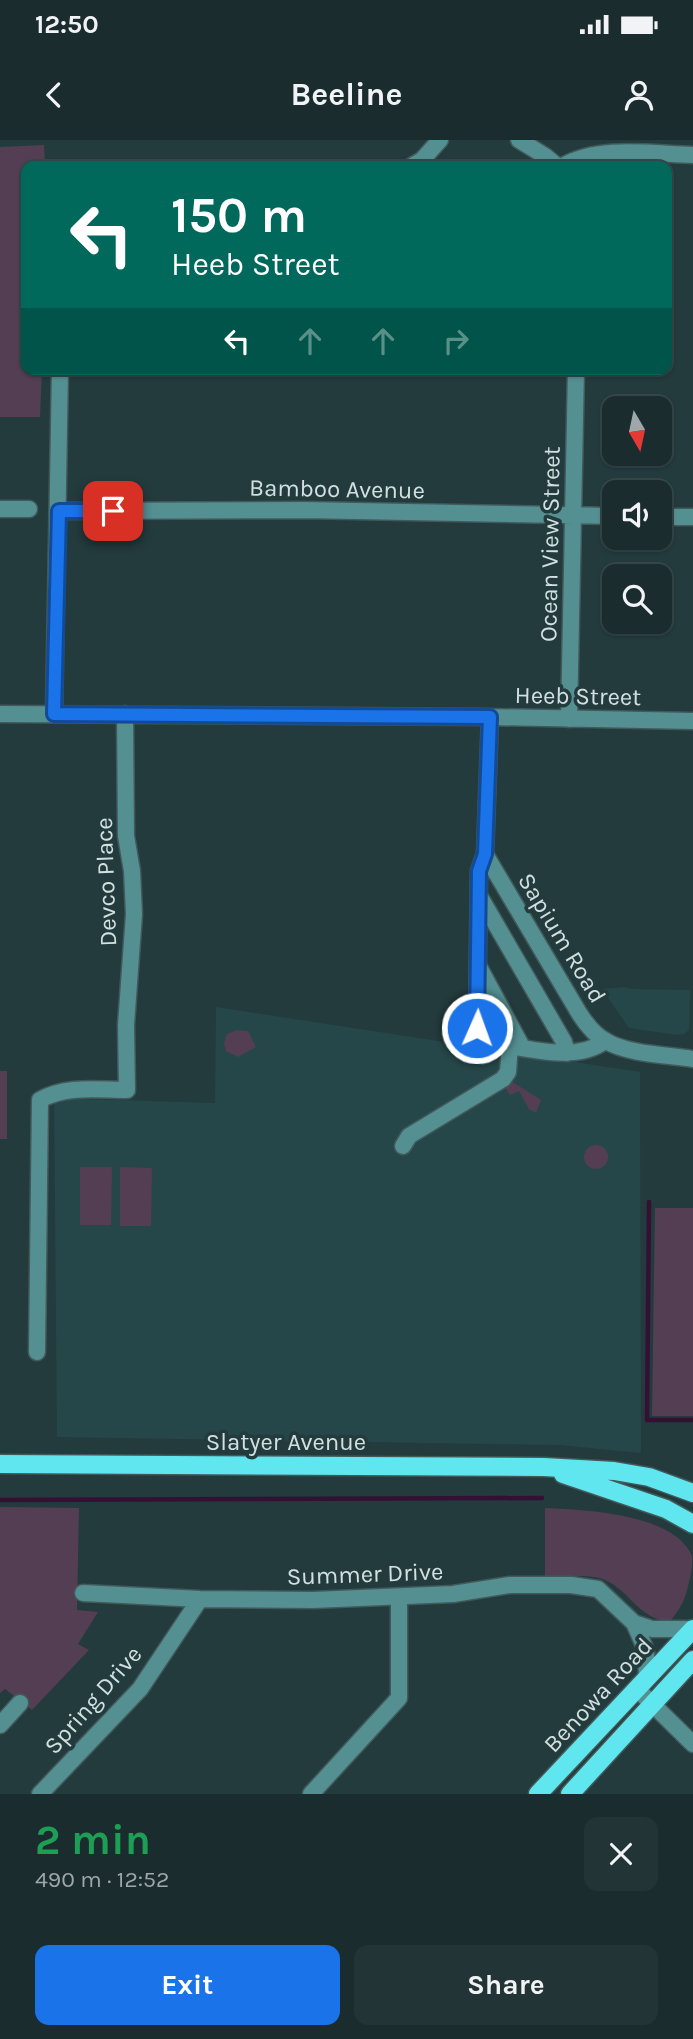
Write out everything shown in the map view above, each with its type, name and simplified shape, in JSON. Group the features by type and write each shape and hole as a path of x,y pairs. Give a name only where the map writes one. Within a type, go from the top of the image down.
{"main road":[{"name":"Slatyer Avenue","path":"0,1457 28,1466"},
{"name":"Slatyer Avenue","path":"0,1464 544,1467 614,1471 649,1477 693,1493"},
{"name":"Slatyer Avenue","path":"544,1467 666,1509 693,1524"},
{"path":"649,1477 693,1481"},
{"name":"Benowa Road","path":"538,1794 693,1629"},
{"name":"Benowa Road","path":"570,1794 693,1660"}],"street":[{"path":"420,161 439,140"},
{"path":"519,140 551,161"},
{"path":"572,161 598,153 693,155"},
{"path":"54,714 60,375"},
{"name":"Ocean View Street","path":"569,719 576,375"},
{"path":"0,509 29,509"},
{"name":"Bamboo Avenue","path":"59,511 303,510 602,516"},
{"path":"672,517 693,517"},
{"name":"Heeb Street","path":"0,714 693,721"},
{"name":"Devco Place","path":"37,1352 40,1100 65,1090 127,1090 126,1025 134,914 132,871 126,836 125,714"},
{"name":"Sapium Road","path":"485,854 579,1013 589,1027 605,1041 596,1048 567,1053 484,1040 478,1034 479,871 485,854 490,717"},
{"path":"479,896 564,1042 567,1053"},
{"path":"403,1146 409,1136 503,1079 508,1072 516,1046 479,967"},
{"path":"605,1041 634,1050 693,1059"},
{"name":"Summer Drive","path":"83,1593 200,1599 313,1600 453,1594 510,1586 571,1585 598,1589 634,1623 646,1650 642,1684"},
{"path":"311,1794 399,1698 399,1597"},
{"name":"Spring Drive","path":"40,1794 140,1689 200,1599"},
{"path":"634,1623 652,1629 693,1629"},
{"path":"642,1684 653,1705 693,1744"},
{"path":"0,1725 20,1703"}],"shaded area":[{"path":"44,145 45,161 21,161 21,375 42,375 40,417 0,417 0,147"},
{"path":"626,987 690,990 689,1030 677,1035 629,1028 602,989"},
{"path":"216,1007 640,1072 641,1453 560,1445 57,1437 54,1098 215,1103"},
{"path":"237,1030 248,1031 256,1047 238,1057 226,1051 224,1043 227,1034"},
{"path":"0,1071 7,1071 7,1139 0,1139"},
{"path":"511,1081 541,1100 536,1113 529,1109 519,1091 510,1095 505,1088"},
{"path":"596,1145 607,1152 608,1157 601,1168 596,1169 585,1162 584,1157 591,1146"},
{"path":"80,1167 112,1167 111,1225 80,1225"},
{"path":"120,1167 152,1168 151,1226 120,1226"},
{"path":"655,1208 693,1208 693,1416 652,1416"},
{"path":"0,1507 79,1508 77,1610 98,1612 78,1644 89,1650 32,1710 5,1689 0,1693"},
{"path":"545,1508 582,1510 648,1522 682,1542 692,1556 692,1569 684,1598 671,1620 660,1620 651,1616 618,1588 599,1578 545,1577"}],"waterway":[{"path":"649,1202 647,1420 693,1420"},
{"path":"0,1500 542,1498"}],"route":[{"path":"113,511 59,511 54,714 490,717 485,854 479,871 477,1028"}]}
